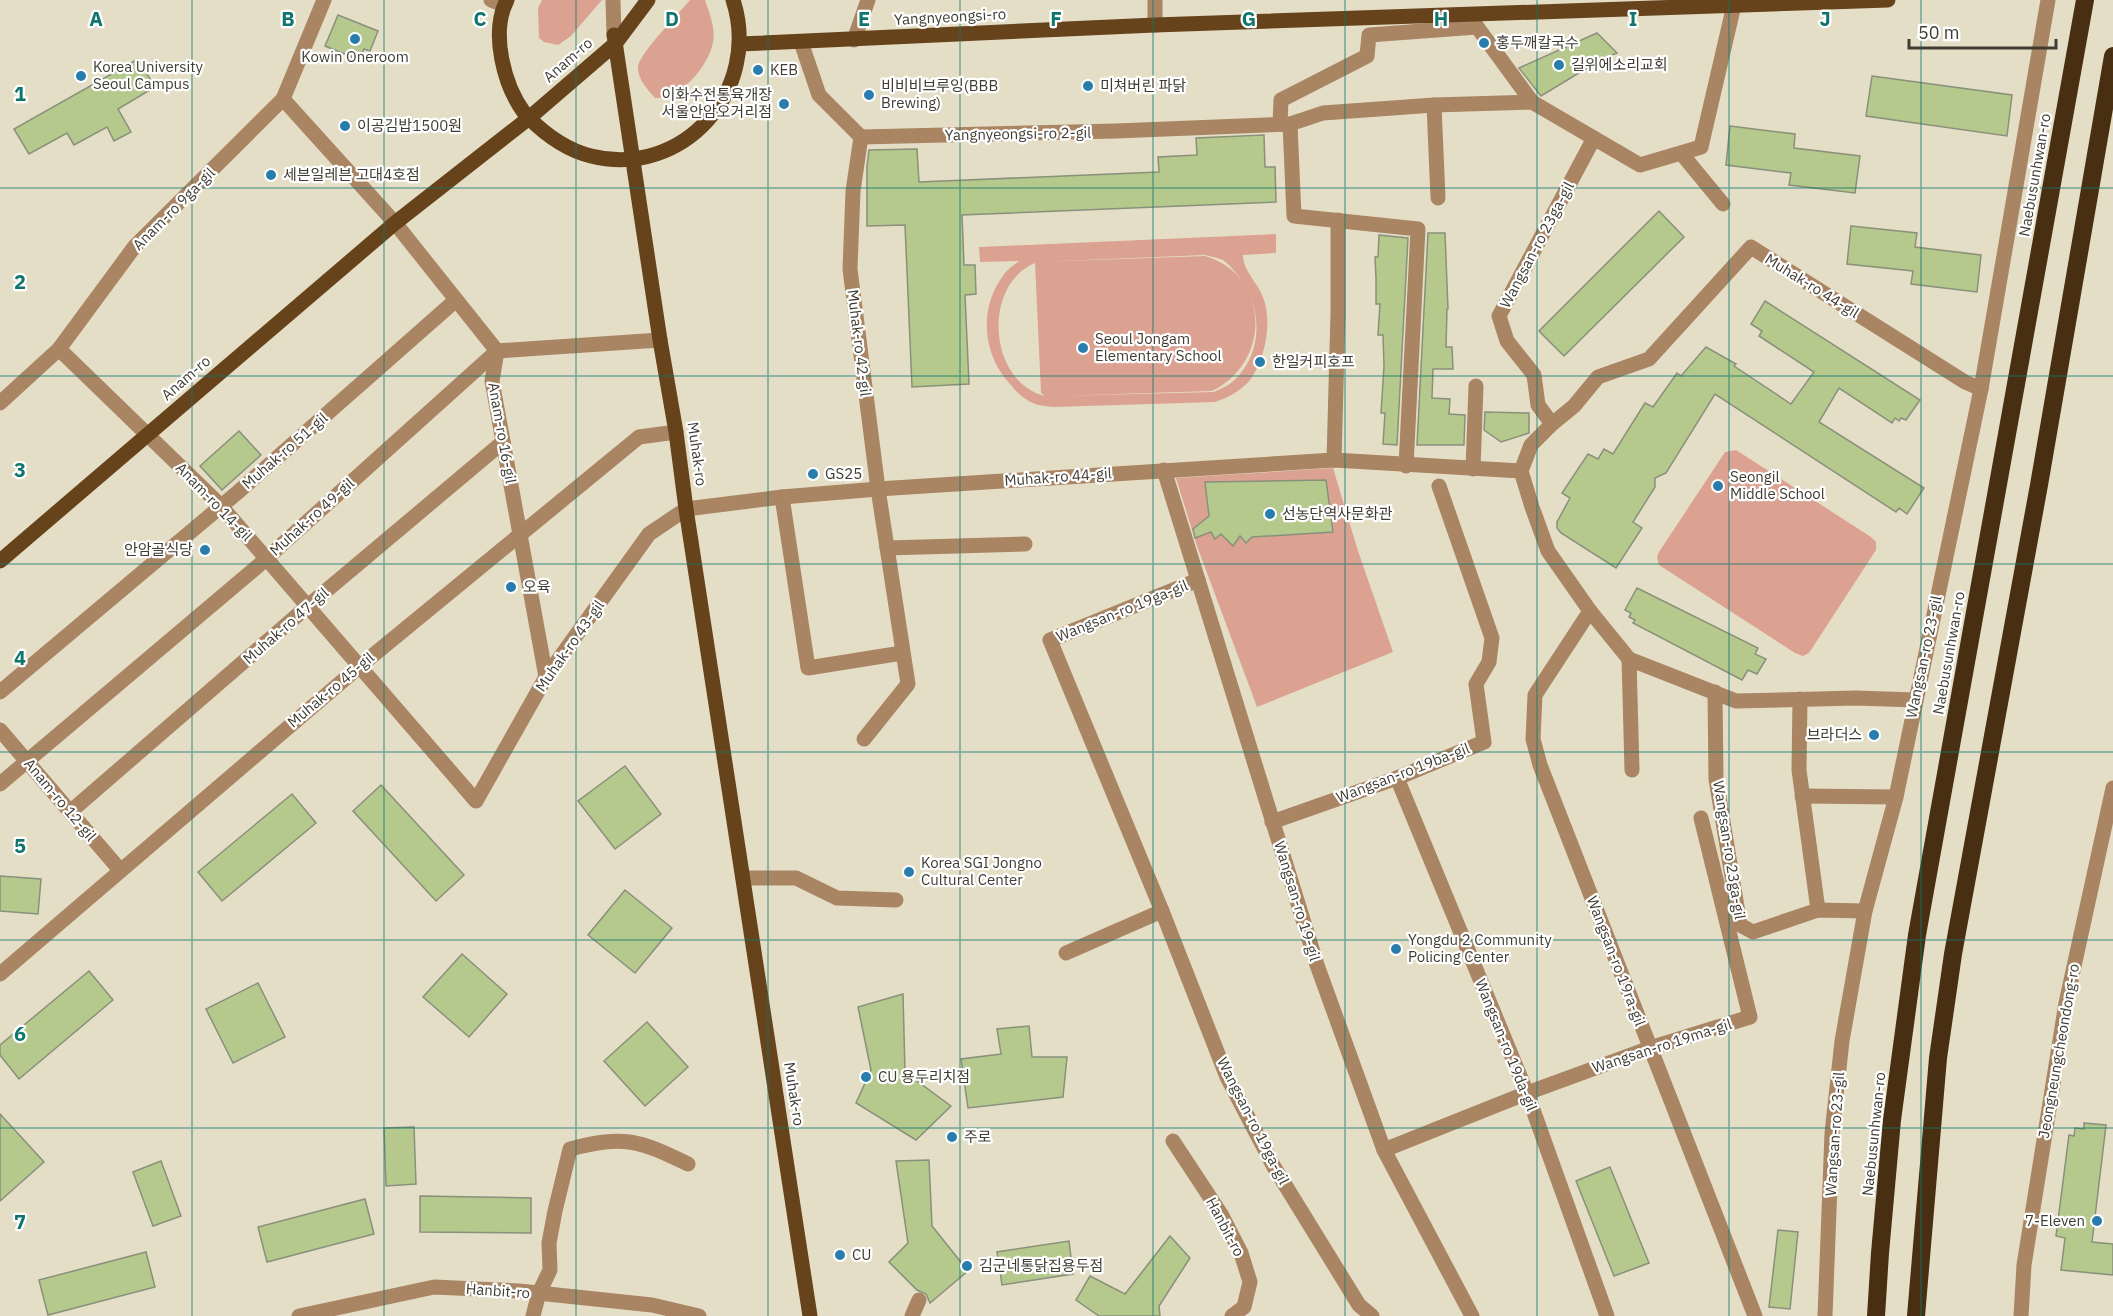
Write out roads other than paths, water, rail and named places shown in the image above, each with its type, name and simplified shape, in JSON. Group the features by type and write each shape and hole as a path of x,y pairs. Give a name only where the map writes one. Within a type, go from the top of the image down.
{"highway":[{"name":"Naebusunhwan-ro","path":"1876,1316 1892,1120 1917,935 2085,0"},
{"path":"1916,1316 1938,1058 1953,954 2039,485 2113,56"}],"main road":[{"name":"Anam-ro","path":"615,40 640,0"},
{"name":"Anam-ro","path":"0,561 395,223 503,139 615,40 648,0"},
{"path":"501,2 499,39 502,68 519,105 527,116 556,141 590,156 616,160 646,157 678,145 714,115 730,87 740,44 738,18 733,0"},
{"name":"Yangnyeongsi-ro","path":"740,44 1155,25 1467,14 1577,5 1888,0"},
{"name":"Muhak-ro","path":"615,40 810,1316"}],"street":[{"name":"Anam-ro 9ga-gil","path":"0,403 59,349 135,246 283,99 324,0"},
{"path":"613,0 615,40"},
{"path":"854,40 868,0"},
{"path":"1155,0 1155,25"},
{"name":"Wangsan-ro 23-gil","path":"1825,1316 1832,1133 1842,1041 1865,911 1896,797 1981,389 2048,0"},
{"path":"1467,14 1532,102 1640,165 1701,147 1741,3"},
{"path":"1406,466 1418,229 1294,216 1281,100 1367,56 1369,35 1477,27"},
{"path":"801,42 819,95 861,137"},
{"path":"283,99 395,223 497,351 660,340"},
{"name":"Yangnyeongsi-ro 2-gil","path":"861,137 1116,131 1285,124 1323,113 1434,105 1532,102"},
{"path":"1434,105 1438,198"},
{"name":"Muhak-ro 42-gil","path":"861,137 853,191 850,269 878,489 908,684 864,739"},
{"name":"Wangsan-ro 23ga-gil","path":"1552,424 1538,405 1534,375 1507,341 1499,316 1594,138"},
{"path":"1681,153 1723,204"},
{"path":"1334,460 1338,220"},
{"name":"Muhak-ro 44-gil","path":"1552,424 1574,406 1598,377 1649,359 1751,247 1965,382 1981,389"},
{"name":"Muhak-ro 51-gil","path":"0,692 221,506 456,300"},
{"name":"Anam-ro 14-gil","path":"59,349 221,506 476,801"},
{"name":"Anam-ro 16-gil","path":"497,351 492,381 546,677"},
{"name":"Muhak-ro 49-gil","path":"0,784 266,558 497,351"},
{"path":"1473,469 1476,386"},
{"path":"1552,424 1531,445 1521,471 1532,507 1548,551 1590,611 1629,658 1736,701 1915,700"},
{"name":"Muhak-ro 45-gil","path":"0,974 360,666 639,437 676,432"},
{"name":"Muhak-ro 47-gil","path":"70,812 308,606 503,442"},
{"name":"Muhak-ro 44-gil","path":"686,509 782,497 878,489 1334,460 1521,471"},
{"name":"Wangsan-ro 19-gil","path":"1164,471 1317,965 1384,1150 1472,1316"},
{"name":"Wangsan-ro 19ba-gil","path":"1272,822 1397,778 1484,742 1476,684 1489,663 1492,638 1439,486"},
{"path":"782,497 808,668 902,653"},
{"name":"Muhak-ro 43-gil","path":"476,801 546,677 649,534 686,509"},
{"path":"887,548 1026,544"},
{"name":"Wangsan-ro 19ga-gil","path":"1198,580 1050,640 1162,911 1227,1077 1274,1167 1359,1305 1372,1316"},
{"name":"Wangsan-ro 19ra-gil","path":"1590,611 1535,695 1533,739 1540,765 1755,1316"},
{"path":"1629,658 1632,770"},
{"name":"Wangsan-ro 23ga-gil","path":"1714,692 1716,779 1740,925 1752,932 1818,910 1865,911"},
{"path":"1800,699 1799,770 1818,910"},
{"name":"Anam-ro 12-gil","path":"0,730 120,870"},
{"name":"Wangsan-ro 19da-gil","path":"1397,778 1527,1093 1607,1316"},
{"name":"Jeongneungcheondong-ro","path":"2021,1316 2024,1265 2066,1003 2113,788"},
{"path":"1803,796 1896,797"},
{"name":"Wangsan-ro 19ma-gil","path":"1384,1150 1527,1093 1650,1048 1750,1017 1701,818"},
{"path":"742,878 796,878 837,898 896,900"},
{"path":"1066,953 1162,911"},
{"path":"533,1316 539,1293 550,1270 549,1243 570,1149 599,1142 630,1141 654,1148 688,1164"},
{"name":"Hanbit-ro","path":"1173,1141 1221,1214 1241,1254 1250,1282 1244,1307 1232,1316"},
{"name":"Hanbit-ro","path":"299,1316 434,1287 539,1293 652,1305 699,1316"},
{"path":"912,1316 919,1300"}],"place":[{"name":"Kowin Oneroom","path":"355,39"},
{"name":"홍두깨칼국수","path":"1484,43"},
{"name":"길위에소리교회","path":"1559,65"},
{"name":"KEB","path":"758,70"},
{"name":"Korea University Seoul Campus","path":"81,76"},
{"name":"미쳐버린 파닭","path":"1088,86"},
{"name":"비비비브루잉(BBB Brewing)","path":"869,95"},
{"name":"이화수전통육개장 서울안암오거리점","path":"784,104"},
{"name":"이공김밥1500원","path":"345,126"},
{"name":"세븐일레븐 고대4호점","path":"271,175"},
{"name":"Seoul Jongam Elementary School","path":"1083,348"},
{"name":"한일커피호프","path":"1260,362"},
{"name":"GS25","path":"813,474"},
{"name":"Seongil Middle School","path":"1718,486"},
{"name":"선농단역사문화관","path":"1270,514"},
{"name":"안암골식당","path":"205,550"},
{"name":"오육","path":"511,587"},
{"name":"브라더스","path":"1874,735"},
{"name":"Korea SGI Jongno Cultural Center","path":"909,872"},
{"name":"Yongdu 2 Community Policing Center","path":"1396,949"},
{"name":"CU 용두리치점","path":"866,1077"},
{"name":"주로","path":"952,1137"},
{"name":"7-Eleven","path":"2097,1221"},
{"name":"CU","path":"840,1255"},
{"name":"김군네통닭집용두점","path":"967,1266"}]}
